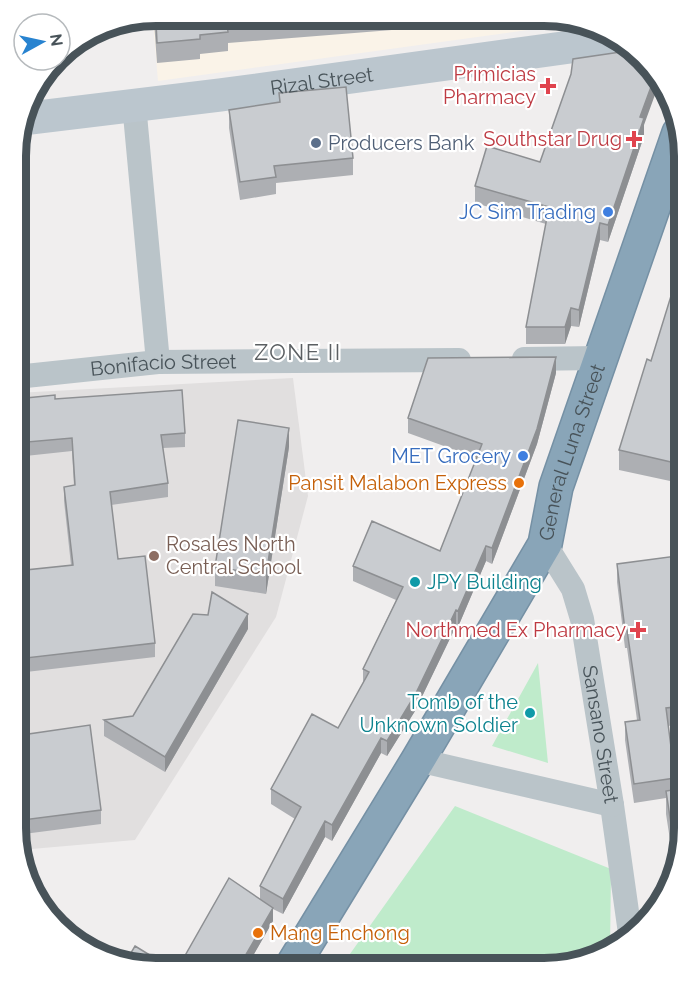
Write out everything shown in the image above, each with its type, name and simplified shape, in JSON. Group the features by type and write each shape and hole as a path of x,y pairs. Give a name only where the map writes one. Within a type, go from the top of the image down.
{"highway":[{"name":"General Luna Street","path":"297,958 418,760 545,544 556,487 673,149"}],"main road":[{"name":"Rizal Street","path":"31,118 220,95 607,42"}],"street":[{"path":"134,104 158,362"},
{"path":"504,359 599,358"},
{"name":"Bonifacio Street","path":"26,376 158,362 480,359"},
{"name":"Sansano Street","path":"545,544 573,589 582,619 629,926"},
{"path":"418,760 612,805"}],"shaded area":[{"path":"153,26 553,27 158,81"},
{"name":"Rosales North Central School","path":"293,378 308,496 276,617 135,840 27,849 26,392"}],"green space":[{"path":"538,663 548,763 492,746"},
{"path":"455,806 611,869 610,940 586,952 552,958 347,958"}],"building":[{"path":"156,26 227,26 228,32 200,35 200,39 157,43"},
{"path":"623,52 636,63 652,84 640,117 644,118 608,225 600,223 579,310 571,308 565,327 526,327 549,207 475,186 487,146 540,162 571,74 573,59"},
{"path":"346,87 353,158 274,166 276,177 240,182 229,110 280,102 279,93"},
{"path":"674,287 674,463 619,450 647,359 651,361"},
{"path":"556,357 537,429 492,548 486,546 458,611 456,610 415,695 387,741 381,738 332,825 325,821 283,899 260,886 301,807 271,789 312,714 338,728 369,672 363,669 403,587 353,566 372,521 440,551 482,444 408,418 428,358"},
{"path":"182,390 185,433 161,435 168,483 110,492 118,559 145,556 155,643 26,658 26,570 73,565 64,487 75,485 72,438 26,442 26,398 55,395 55,399"},
{"path":"238,420 289,428 266,575 215,567"},
{"path":"673,556 673,707 666,708 673,778 634,784 625,722 640,720 617,564"},
{"path":"212,592 248,614 165,757 104,720 133,716 193,614 208,615"},
{"path":"90,725 101,810 26,820 26,734"},
{"path":"673,790 673,837 666,791"},
{"path":"229,878 273,908 244,958 184,958"},
{"path":"135,946 155,958 138,957 129,955"}],"place":[{"name":"Primicias Pharmacy","path":"548,86"},
{"name":"Southstar Drug","path":"634,139"},
{"name":"Producers Bank","path":"316,143"},
{"name":"JC Sim Trading","path":"608,212"},
{"name":"MET Grocery","path":"523,456"},
{"name":"Pansit Malabon Express","path":"519,483"},
{"name":"Rosales North Central School","path":"154,556"},
{"name":"JPY Building","path":"415,582"},
{"name":"Northmed Ex Pharmacy","path":"638,630"},
{"name":"Tomb of the Unknown Soldier","path":"530,713"},
{"name":"Mang Enchong","path":"258,933"}],"district":[{"name":"ZONE II","path":"298,352"}]}
